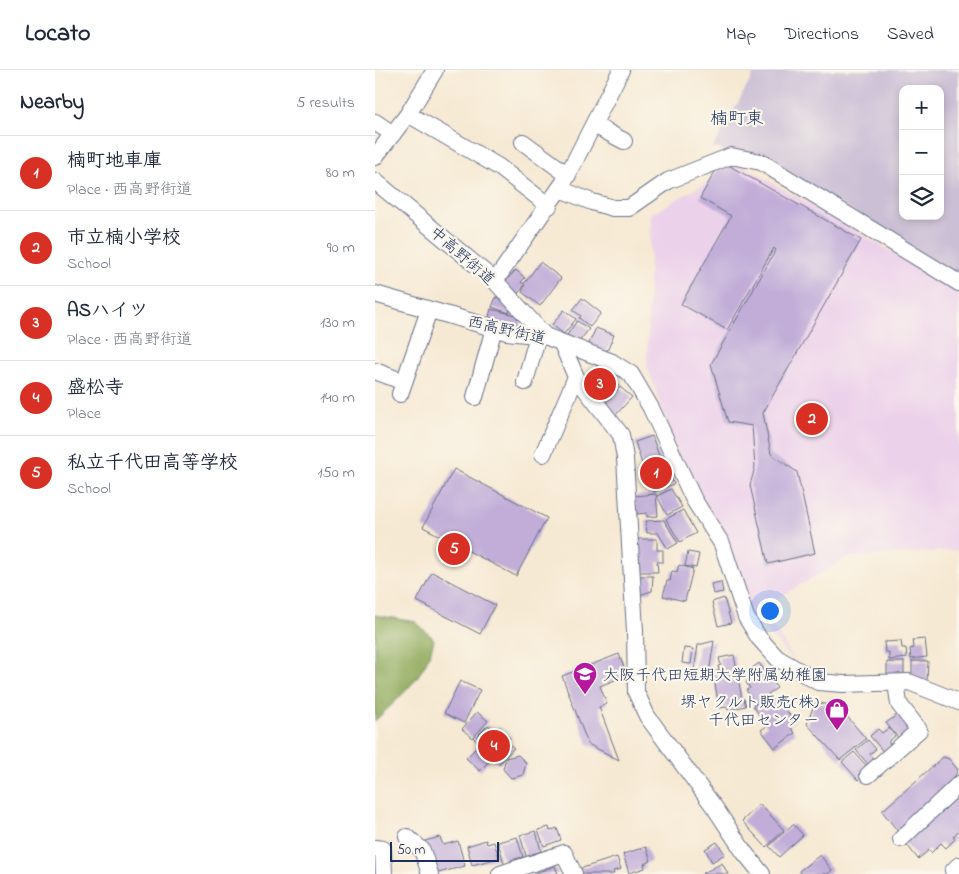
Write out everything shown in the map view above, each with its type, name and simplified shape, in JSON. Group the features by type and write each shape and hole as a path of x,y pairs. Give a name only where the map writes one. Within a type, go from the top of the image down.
{"street":[{"path":"375,158 408,114 435,70"},
{"path":"495,281 564,182 621,70"},
{"path":"408,114 499,167 549,206"},
{"path":"375,122 393,134"},
{"path":"594,125 624,141"},
{"path":"523,142 564,182 592,202 613,208 629,208 668,181 731,156 761,162 959,283"},
{"name":"中高野街道","path":"375,181 495,281 542,335"},
{"name":"西高野街道","path":"375,294 494,328 542,335 613,362 631,374 651,408 693,500 721,544 746,616 759,638 777,658 819,682 843,684 909,682 959,702"},
{"path":"375,371 402,388 429,310"},
{"path":"475,397 494,328"},
{"path":"525,382 542,335"},
{"path":"562,344 576,377 621,434 625,458 635,621 636,692 647,716 761,874"},
{"path":"543,454 576,377"},
{"path":"868,775 919,730 899,704 897,683"},
{"path":"901,839 959,784"},
{"path":"407,837 422,850 430,874"},
{"path":"375,848 383,849 384,874"},
{"path":"500,874 564,853 573,874"}],"shaded area":[{"path":"756,70 959,70 959,277 767,158 713,148"},
{"path":"740,164 959,291 959,550 848,557 761,608 796,662 751,615 684,471 647,366 651,214"}],"green space":[{"path":"375,615 416,622 434,639 431,652 412,684 375,721"}],"building":[{"path":"721,161 861,240 763,413 771,454 797,472 815,553 768,564 750,485 755,467 752,426 728,422 711,364 776,250 774,248 727,330 681,304 731,216 700,198"},
{"path":"540,262 561,278 540,306 522,292 525,285 515,297 502,285 516,270 525,278 521,282 524,284"},
{"path":"496,297 512,302 509,313 492,307"},
{"path":"582,298 601,313 590,327 573,310"},
{"path":"491,309 523,317 519,332 487,324"},
{"path":"564,310 576,319 564,334 552,325"},
{"path":"577,321 589,329 578,343 567,335"},
{"path":"596,328 614,335 605,356 586,350"},
{"path":"597,366 619,385 604,402 582,382"},
{"path":"620,387 632,397 614,417 603,406"},
{"path":"652,436 662,464 644,470 635,442"},
{"path":"663,464 674,484 654,492 644,473"},
{"path":"454,469 547,518 516,576 423,527"},
{"path":"671,489 682,507 667,515 657,496"},
{"path":"656,494 658,516 647,517 647,513 637,514 635,496"},
{"path":"683,510 696,533 680,542 666,519"},
{"path":"664,520 678,543 668,549 658,533 647,533 646,521"},
{"path":"635,539 657,539 657,550 663,550 663,562 657,562 658,572 636,572"},
{"path":"688,552 699,554 696,568 685,566"},
{"path":"679,565 693,569 685,601 663,596 667,581 670,581 672,571 677,572"},
{"path":"432,572 495,605 480,634 417,601"},
{"path":"637,576 653,576 652,591 636,596"},
{"path":"721,582 723,592 713,594 711,584"},
{"path":"724,598 731,623 718,626 712,602"},
{"path":"925,639 927,657 911,659 910,649 914,648 913,640"},
{"path":"714,641 709,673 694,672 698,645"},
{"path":"901,641 902,648 906,648 907,658 889,660 889,652 885,652 884,642"},
{"path":"684,648 693,649 691,664 682,663"},
{"path":"619,654 627,675 600,686 607,704 599,707 619,760 588,744 562,676"},
{"path":"734,655 742,699 744,699 746,706 728,710 727,707 719,708 713,672 719,671 718,666 721,665 719,658"},
{"path":"912,661 928,661 927,681 912,681"},
{"path":"887,662 904,662 904,681 887,677"},
{"path":"759,663 777,688 768,694 777,706 781,703 794,721 789,725 795,733 775,748 761,730 767,726 753,706 756,704 746,690 750,688 746,682 751,678 747,672"},
{"path":"460,681 480,690 464,723 444,713"},
{"name":"堺ヤクルト販売(株) 千代田センター","path":"815,702 839,707 866,739 840,760 807,724"},
{"path":"477,712 488,721 473,738 462,729"},
{"path":"901,712 914,728 900,740 886,723"},
{"path":"488,725 495,731 499,727 510,738 506,742 514,748 499,764 492,758 480,771 466,758 480,744 474,739"},
{"path":"889,728 895,736 888,742 894,749 886,755 870,736 878,729 882,733"},
{"path":"868,740 876,749 870,754 878,763 872,769 856,750"},
{"path":"854,752 870,770 858,780 842,762"},
{"path":"518,755 526,763 523,775 511,778 503,769 506,758"},
{"path":"943,757 949,759 958,770 950,785 900,834 882,811"},
{"path":"959,794 959,830 953,837 955,839 946,848 941,843 931,853 929,850 918,859 904,841"},
{"path":"760,804 784,830 766,847 742,821"},
{"path":"793,824 803,835 779,857 769,846"},
{"path":"549,827 550,831 557,828 561,840 544,846 538,830"},
{"path":"536,831 541,851 532,854 533,858 527,859 520,835"},
{"path":"440,837 443,845 458,841 465,866 434,874 425,841"},
{"path":"517,837 523,857 511,860 513,865 505,867 498,842"},
{"path":"486,840 487,844 494,842 499,858 472,865 467,846"},
{"path":"717,842 725,854 712,862 705,849"},
{"path":"646,847 651,861 644,864 645,868 629,873 623,854"},
{"path":"820,855 832,870 828,874 801,874 799,871"},
{"path":"617,857 621,869 613,871 614,874 581,874 579,869"},
{"path":"722,863 728,874 702,874"},
{"path":"555,866 558,874 533,874"}],"place":[{"name":"ASハイツ","path":"600,384"},
{"name":"市立楠小学校","path":"812,419"},
{"name":"楠町地車庫","path":"656,473"},
{"name":"私立千代田高等学校","path":"454,549"},
{"name":"大阪千代田短期大学附属幼稚園","path":"585,695"},
{"name":"堺ヤクルト販売(株) 千代田センター","path":"837,731"},
{"name":"盛松寺","path":"494,746"}],"district":[{"name":"楠町東","path":"737,118"}]}
